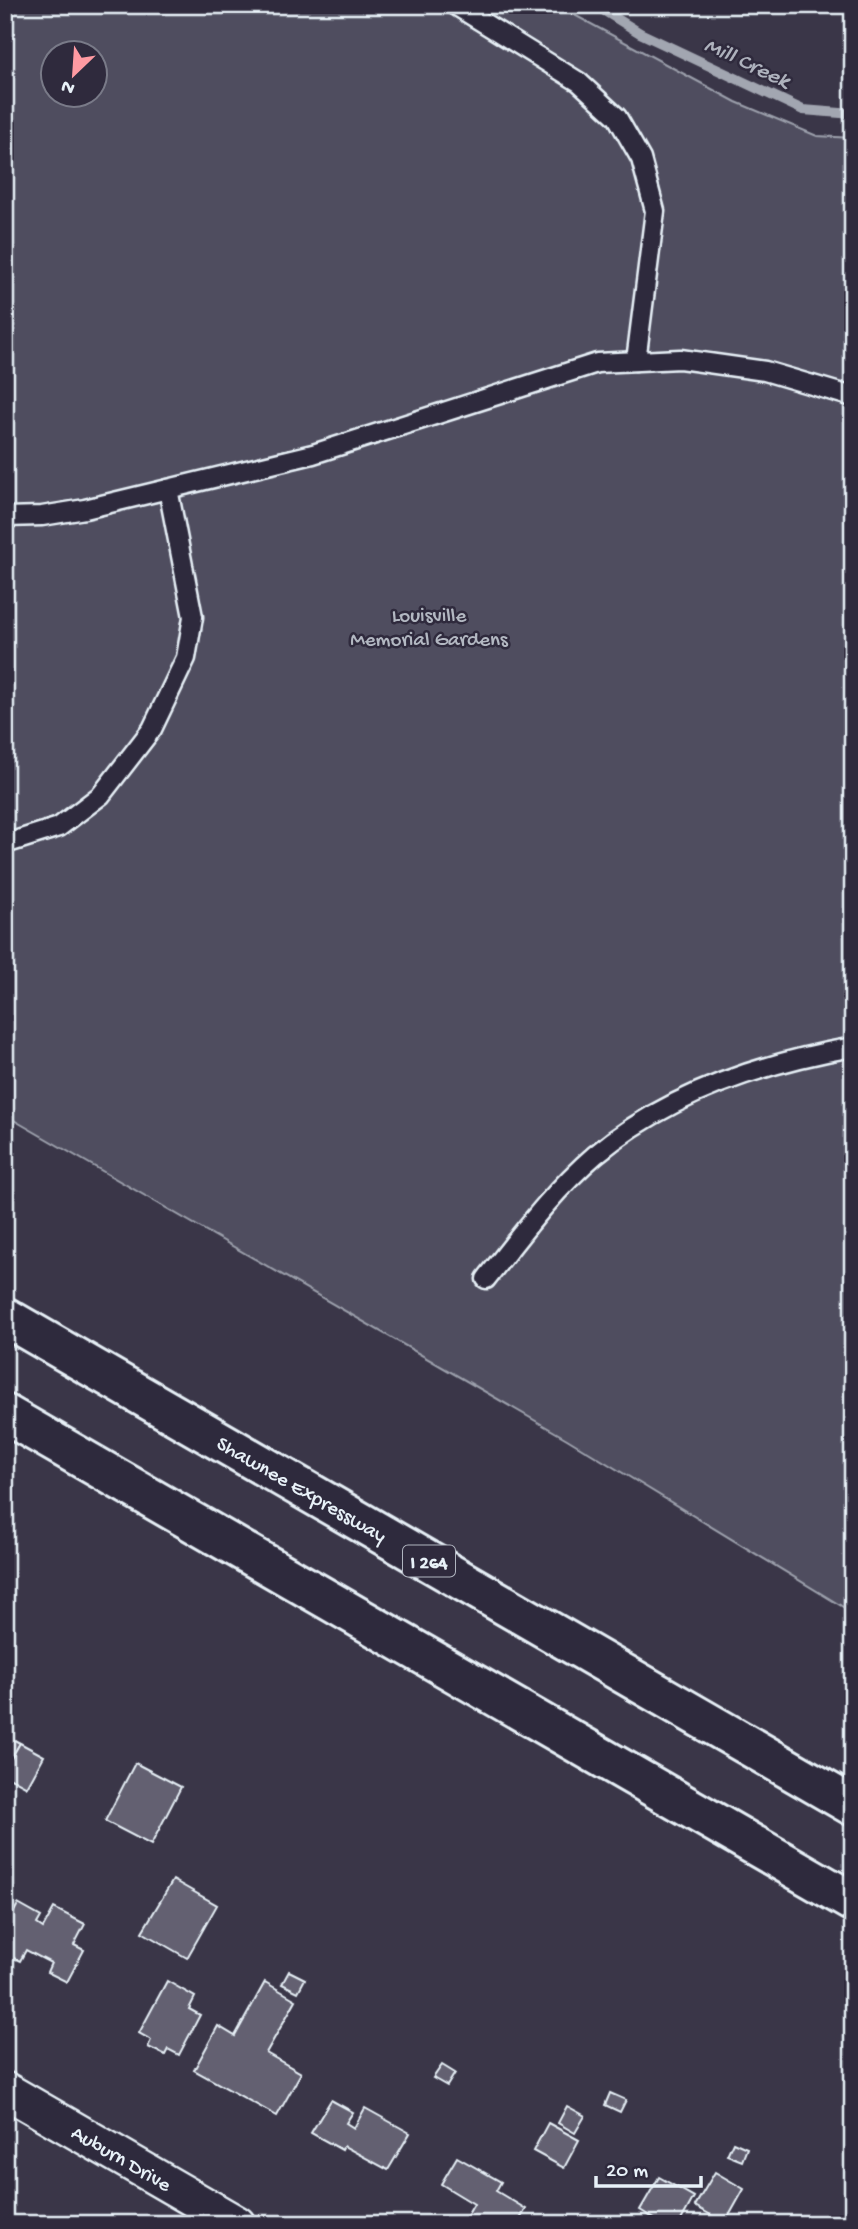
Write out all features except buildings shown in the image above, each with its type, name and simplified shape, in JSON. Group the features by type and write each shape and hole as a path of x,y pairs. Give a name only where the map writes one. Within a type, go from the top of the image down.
{"highway":[{"name":"Shawnee Expressway","path":"5,1317 853,1806"},
{"path":"5,1414 853,1902"}],"street":[{"name":"Auburn Drive","path":"5,2090 237,2224"}],"lane":[{"path":"455,5 579,82 617,117 641,159 655,211 636,361"},
{"path":"5,517 42,516 85,509 313,454 597,363 680,359 765,371 853,397"},
{"path":"5,844 59,827 101,795 152,729 186,658 193,617 168,489"},
{"path":"486,1279 541,1209 595,1155 658,1112 726,1081 804,1056 853,1047"}],"green space":[{"name":"Louisville Memorial Gardens","path":"5,5 556,5 736,102 817,136 853,138 853,1613 567,1439 5,1115"}],"waterway":[{"name":"Mill Creek","path":"595,5 640,33 803,110 853,114"}]}
